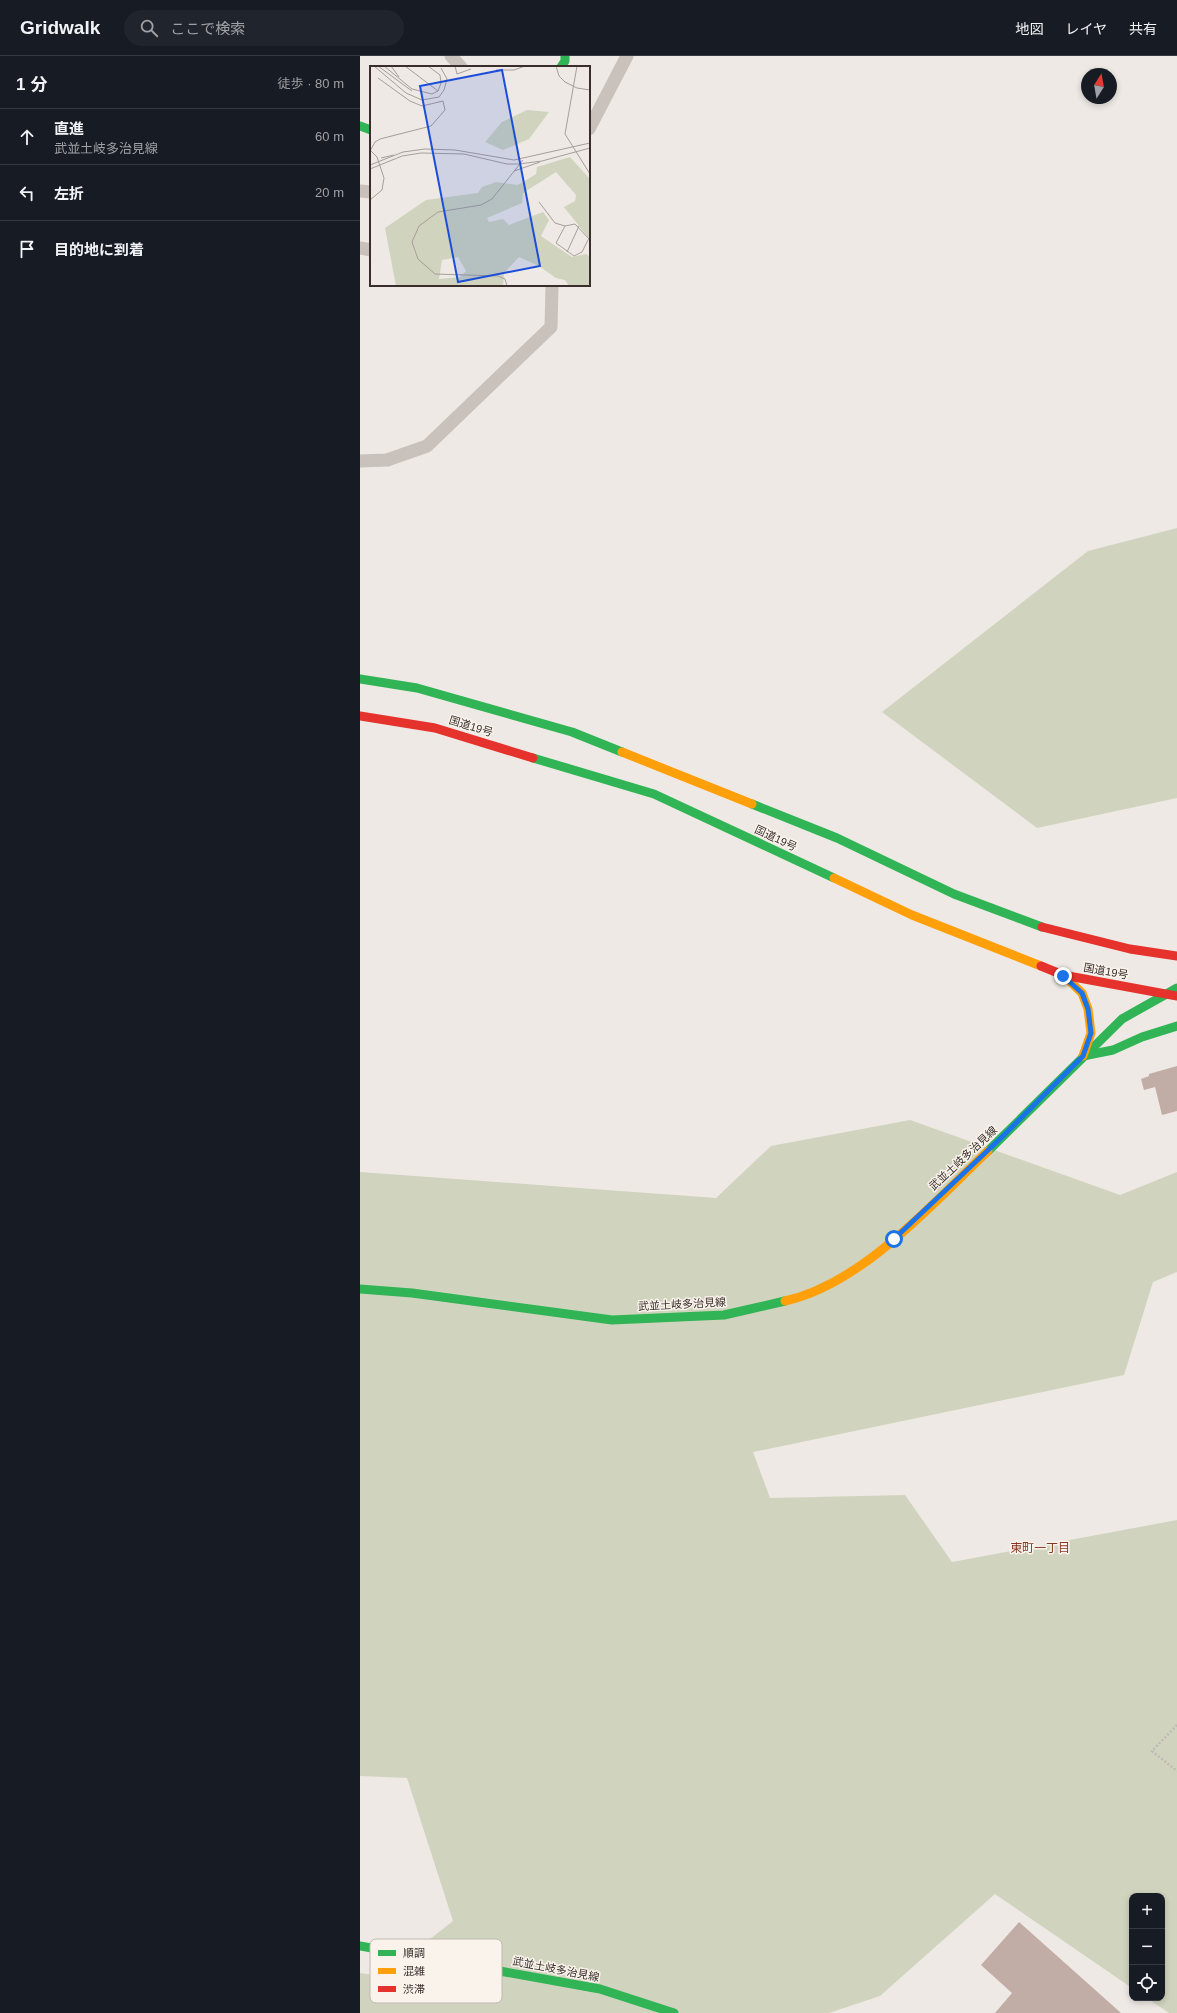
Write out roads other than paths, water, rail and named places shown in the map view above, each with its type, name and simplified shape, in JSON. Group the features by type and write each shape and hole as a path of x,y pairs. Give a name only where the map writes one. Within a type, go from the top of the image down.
{"main road":[{"path":"562,66 565,61 565,56"},
{"path":"360,126 370,130"},
{"name":"国道19号","path":"360,679 416,688 572,732 837,838 954,894 1048,930 1130,949 1177,956"},
{"name":"国道19号","path":"360,716 435,728 654,794 912,915 1063,976 1177,996"},
{"path":"1063,976 1082,993 1088,1009 1091,1033 1083,1056"},
{"name":"武並土岐多治見線","path":"360,1290 412,1293 612,1320 724,1315 799,1298 846,1276 894,1239 1004,1135 1122,1019 1177,988"},
{"path":"1083,1056 1113,1050 1142,1037 1177,1026"},
{"name":"武並土岐多治見線","path":"360,1946 370,1948"},
{"name":"武並土岐多治見線","path":"502,1972 600,1990 674,2013"}],"lane":[{"path":"451,56 459,66"},
{"path":"590,127 627,56"},
{"path":"360,191 370,192"},
{"path":"360,248 370,250"},
{"path":"360,461 388,460 427,446 551,327 552,286"}],"district":[{"name":"東町一丁目","path":"1040,1548"}]}
